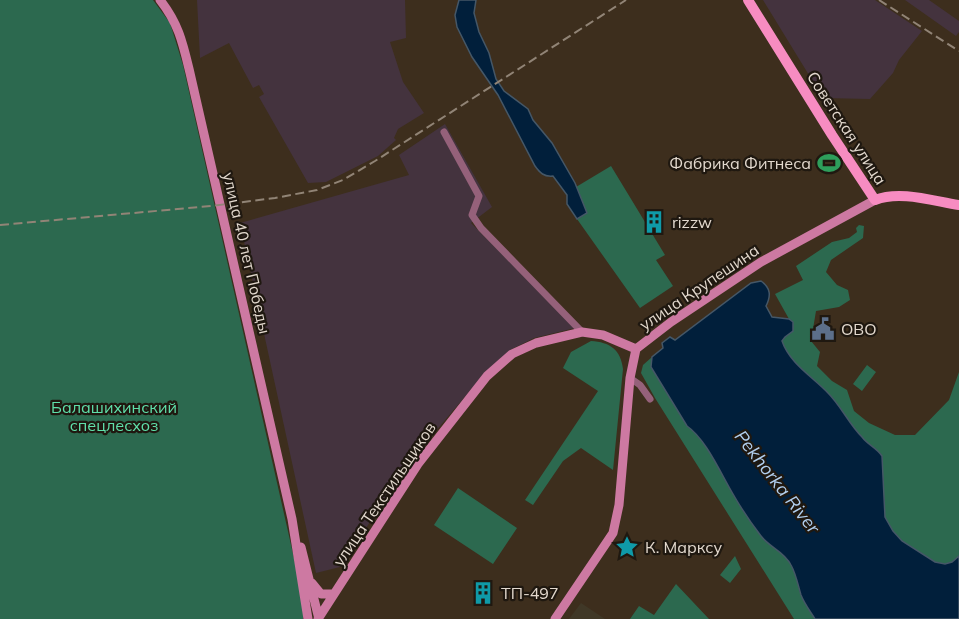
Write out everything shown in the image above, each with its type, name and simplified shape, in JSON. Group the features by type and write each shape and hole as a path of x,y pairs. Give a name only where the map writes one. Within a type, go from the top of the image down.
{"main road":[{"name":"Советская улица","path":"748,0 875,200 889,196 906,197 959,205"}],"street":[{"name":"улица 40 лет Победы","path":"160,0 171,14 181,34 292,519 319,619"},
{"path":"444,132 479,196 472,215 582,332"},
{"name":"улица Крупешина","path":"555,619 613,532 619,505 630,378 636,349 671,322 761,262 875,200"},
{"name":"улица Текстильщиков","path":"319,619 418,464 487,376 513,354 536,343 582,332 603,334 636,349"},
{"path":"630,378 640,385 650,399"},
{"name":"улица 40 лет Победы","path":"292,519 308,619"},
{"path":"308,573 317,591 324,595 334,594"}],"shaded area":[{"path":"197,0 405,0 406,38 390,42 403,82 424,113 398,129 394,138 396,140 378,156 326,182 308,183 259,97 264,94 259,85 253,88 229,43 200,58"},
{"path":"763,0 875,0 922,31 899,60 893,73 870,99 823,98"},
{"path":"905,0 929,0 959,21 959,32 956,36"},
{"path":"445,124 492,207 471,223 575,328 534,338 510,350 485,373 412,459 340,567 316,573 240,223 409,175 399,155"},
{"path":"581,603 605,619 569,619"}],"green space":[{"name":"Балашихинский спецлесхоз","path":"0,0 153,0 170,23 183,65 305,607 303,619 0,619"},
{"path":"611,166 665,255 656,260 673,286 640,308 577,219 586,212 576,187"},
{"path":"859,225 864,226 863,238 831,260 826,272 837,285 848,290 850,300 839,307 816,311 811,341 820,352 817,366 832,381 847,390 854,411 869,423 895,435 915,435 949,400 959,372 959,556 945,564 935,562 902,541 893,531 885,517 882,456 862,438 828,393 796,364 782,342 793,331 793,322 775,294 803,280 796,266 832,242 849,238 857,232 856,228"},
{"path":"591,341 609,345 617,352 622,362 613,470 581,448 563,461 533,505 525,500 598,391 563,368 571,352"},
{"path":"652,357 651,367 687,426 707,448 746,515 765,540 788,560 802,598 815,619 794,619 655,398 641,373 643,365"},
{"path":"867,365 876,372 862,391 853,384"},
{"path":"458,488 517,528 493,564 434,525"},
{"path":"735,556 741,569 730,583 720,575"},
{"path":"676,584 709,619 630,619 639,606 654,615"}],"water":[{"path":"459,0 476,0 474,13 496,79 504,91 528,109 533,120 552,143 575,183 587,213 577,219 567,204 567,195 553,176 542,174 535,166 498,95 472,57 457,27 455,15"},
{"name":"Pekhorka River","path":"761,281 768,289 769,299 766,306 772,317 789,319 793,322 793,331 782,341 790,357 828,393 857,432 882,456 885,517 893,531 902,541 935,562 945,564 959,556 959,619 815,619 802,598 788,560 765,540 754,526 707,448 687,426 651,367 652,357 663,348 662,343 670,337 675,340 751,283"}],"railway":[{"path":"0,225 211,206 317,190 343,180 375,161 626,0"},
{"path":"879,0 959,51"}],"place":[{"name":"Фабрика Фитнеса","path":"829,163"},
{"name":"rizzw","path":"654,222"},
{"name":"ОВО","path":"823,329"},
{"name":"К. Марксу","path":"627,547"},
{"name":"ТП-497","path":"483,593"}]}
